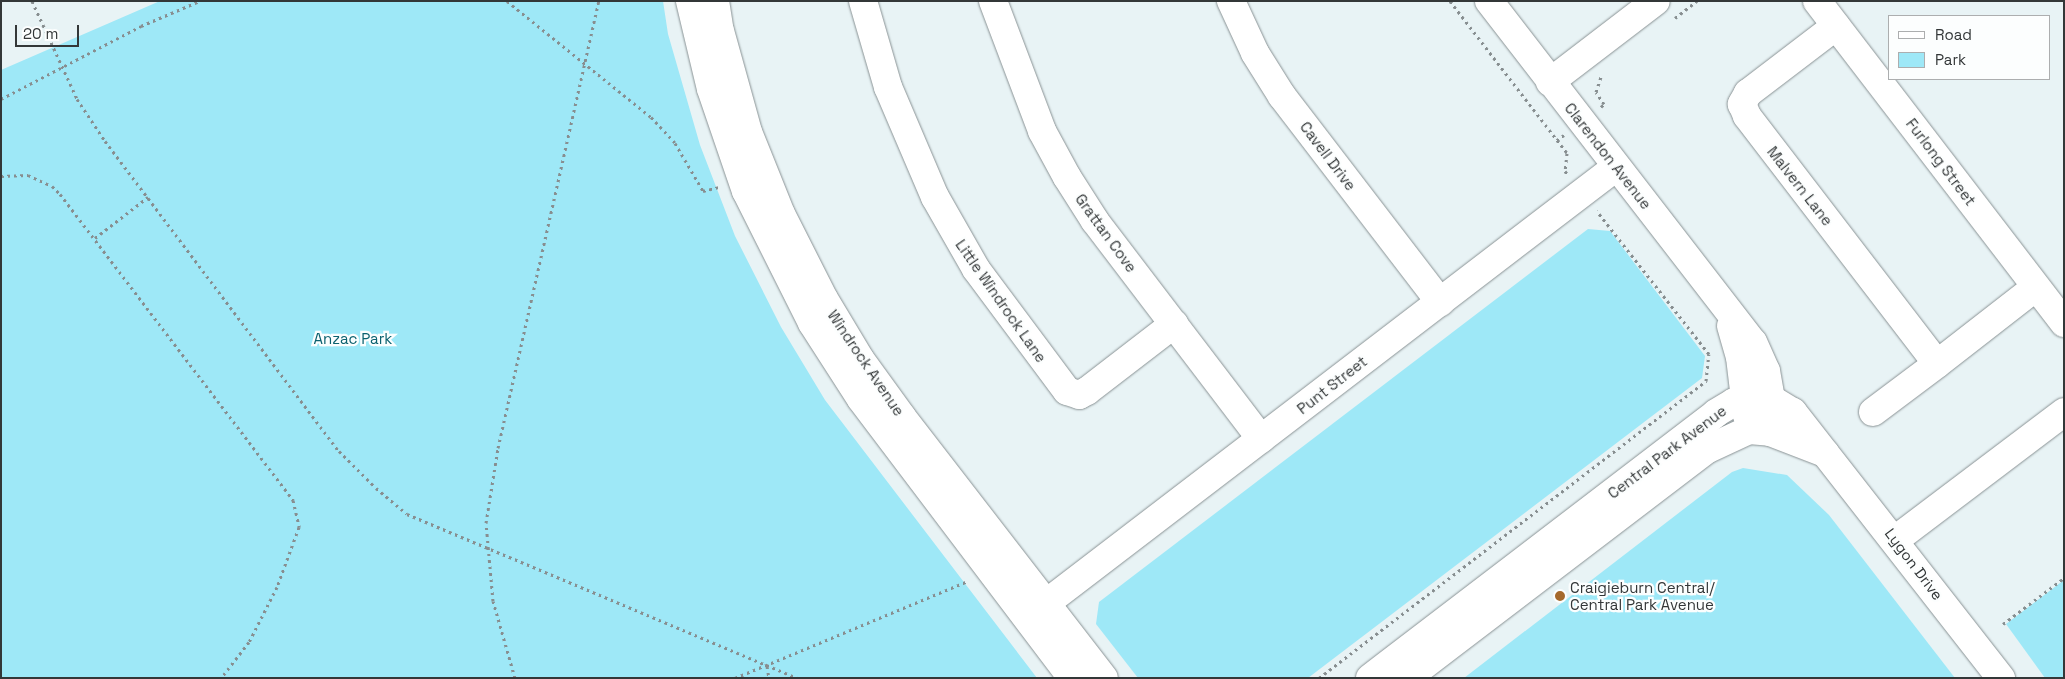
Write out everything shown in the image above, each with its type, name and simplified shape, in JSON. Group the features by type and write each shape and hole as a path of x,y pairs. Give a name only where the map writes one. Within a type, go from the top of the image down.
{"street":[{"name":"Windrock Avenue","path":"690,1 712,89 746,191 808,315 861,399 1037,610 1104,678"},
{"name":"Windrock Avenue","path":"715,1 720,31 748,132 781,214 824,299 860,359 1037,610 1072,678"},
{"name":"Little Windrock Lane","path":"863,1 893,102 939,204 998,302 1067,391 1079,395 1087,391 1174,324"},
{"name":"Grattan Cove","path":"993,1 1023,86 1055,157 1095,221 1262,439"},
{"name":"Cavell Drive","path":"1231,1 1255,53 1282,96 1440,302"},
{"name":"Clarendon Avenue","path":"1489,1 1726,312 1740,357 1758,399 1759,431"},
{"path":"1550,82 1656,1"},
{"name":"Furlong Street","path":"1817,1 2064,323"},
{"name":"Malvern Lane","path":"1836,26 1754,87 1744,98 1743,110 1937,364"},
{"name":"Punt Street","path":"1037,610 1616,167"},
{"path":"1873,412 2036,287"},
{"path":"1758,399 1792,412 1825,453"},
{"name":"Central Park Avenue","path":"1370,678 1716,413 1758,399"},
{"path":"1896,540 2064,412"},
{"path":"1759,431 1825,453"},
{"name":"Central Park Avenue","path":"1407,678 1708,449 1759,431"},
{"name":"Lygon Drive","path":"1825,453 1896,540 1997,676"}],"path":[{"path":"32,1 62,68 90,119 351,463 408,514 797,678"},
{"path":"1,99 141,26 200,1"},
{"path":"507,1 651,117 675,143 703,191 721,187"},
{"path":"515,678 493,600 486,548 486,522 498,448 599,1"},
{"path":"1450,1 1556,140"},
{"path":"1602,74 1596,92 1604,104"},
{"path":"1,176 28,175 52,186 288,490 298,513 295,543 273,596 248,642 221,678"},
{"path":"1319,678 1706,381 1709,354 1582,194"},
{"path":"94,238 148,197"},
{"path":"2003,624 2064,578"},
{"path":"735,678 969,580"},
{"path":"766,666 770,678"}],"green space":[{"name":"Anzac Park","path":"160,1 663,1 668,34 700,145 735,236 781,327 825,400 1037,678 1,678 1,70"},
{"path":"1588,229 1610,231 1705,356 1702,378 1308,678 1138,678 1096,624 1099,602"},
{"path":"1743,468 1787,475 1829,515 1955,678 1464,678 1732,472"},
{"path":"2064,580 2064,678 2045,678 2006,624"}],"place":[{"name":"Craigieburn Central/ Central Park Avenue","path":"1560,596"}]}
